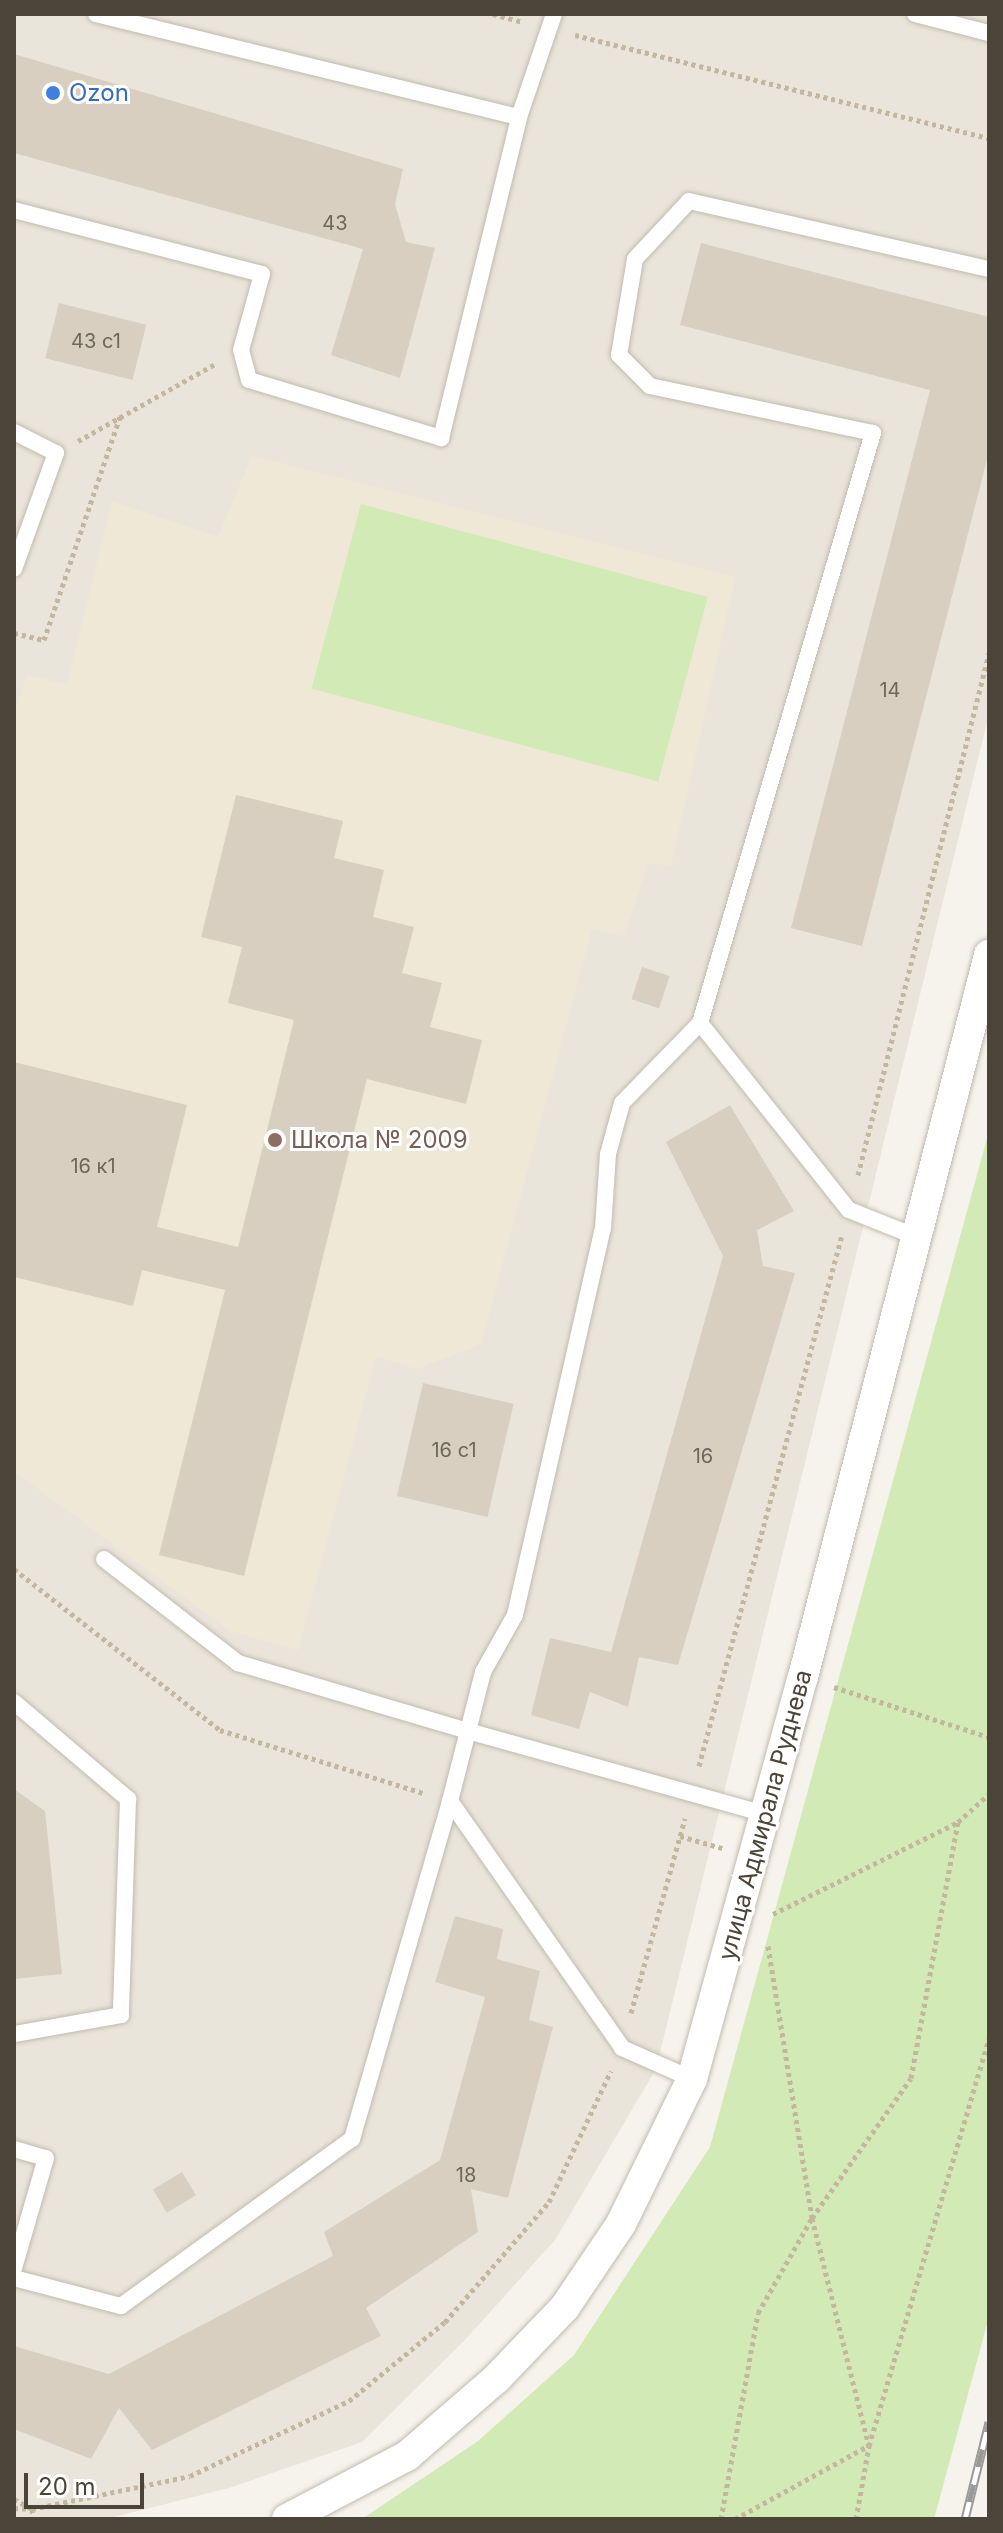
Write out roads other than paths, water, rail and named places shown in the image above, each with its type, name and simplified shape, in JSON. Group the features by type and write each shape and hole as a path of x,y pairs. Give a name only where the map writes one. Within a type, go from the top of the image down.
{"street":[{"name":"улица Адмирала Руднева","path":"287,2519 407,2456 496,2379 565,2307 621,2224 692,2079 803,1677 989,955"}],"lane":[{"path":"96,14 519,117"},
{"path":"915,14 989,33"},
{"path":"14,210 262,274 241,350 249,380 441,438 519,117 552,22"},
{"path":"14,2278 121,2306 352,2139 450,1801 483,1672 515,1615 603,1229 608,1154 622,1103 700,1023 873,433 650,386 619,355 635,259 689,201 989,269"},
{"path":"14,432 56,453 14,569"},
{"path":"700,1023 849,1210 917,1237"},
{"path":"104,1559 238,1663 765,1814"},
{"path":"14,1702 128,1799 121,2015 14,2034"},
{"path":"450,1801 622,2048 692,2079"},
{"path":"14,2149 46,2158 14,2268"}],"railway":[{"path":"965,2519 989,2422"}],"place":[{"name":"Ozon","path":"53,93"},
{"name":"Школа № 2009","path":"275,1140"}]}
